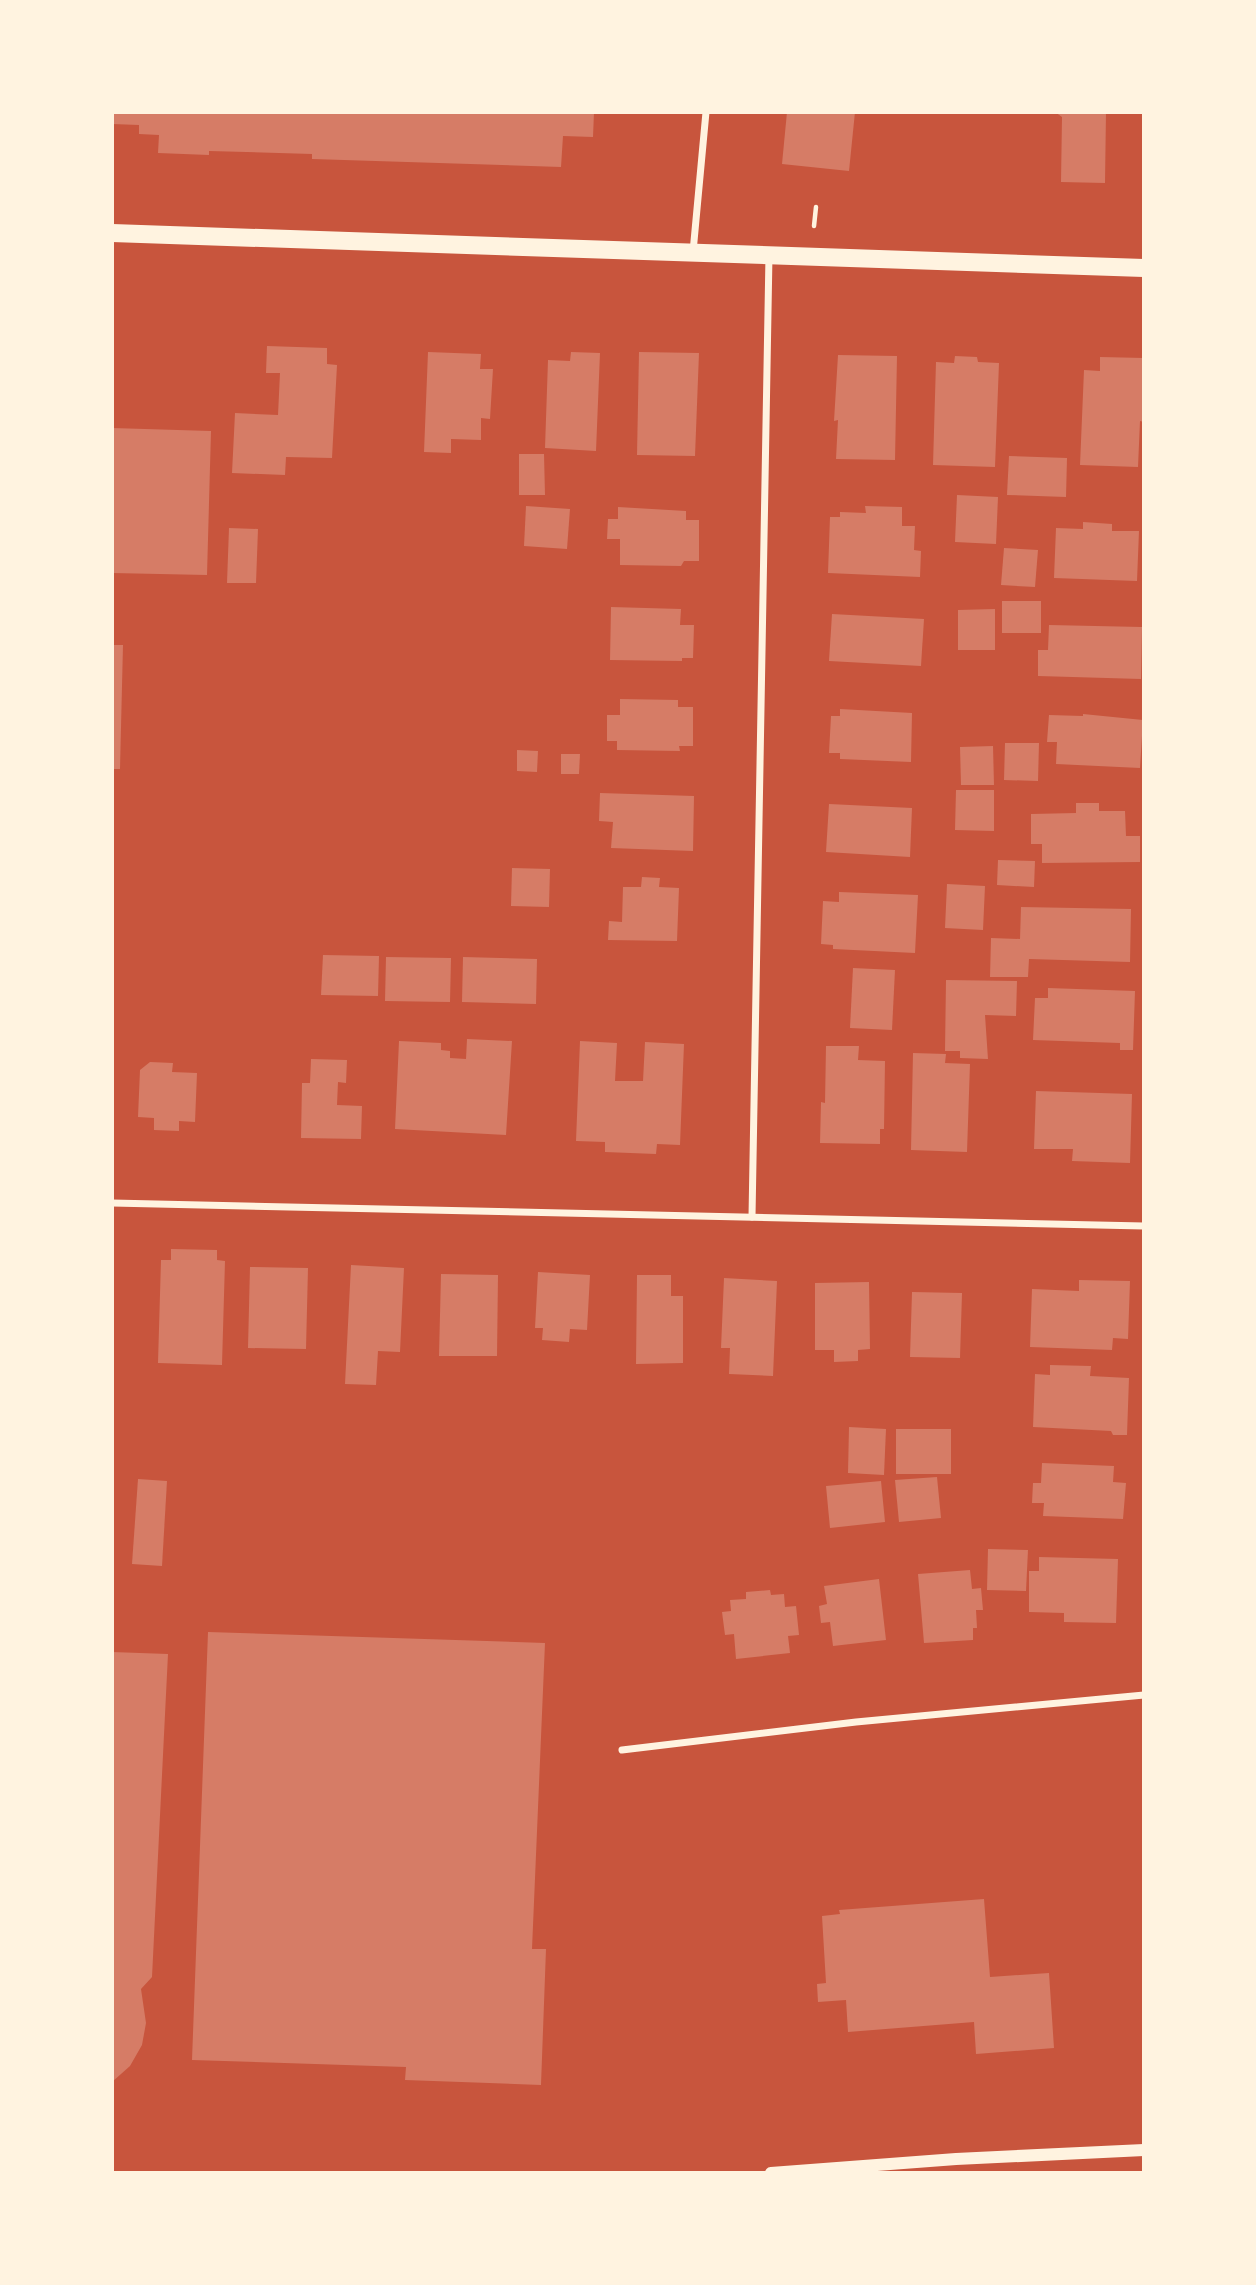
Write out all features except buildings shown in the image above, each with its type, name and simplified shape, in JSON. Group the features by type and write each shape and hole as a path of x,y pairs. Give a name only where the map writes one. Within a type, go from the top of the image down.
{"main road":[{"path":"112,233 1144,268"}],"street":[{"path":"693,253 706,112"},
{"path":"752,1217 769,255"},
{"path":"112,1203 1144,1226"},
{"path":"622,1750 856,1721 1144,1695"},
{"path":"771,2173 956,2159 1144,2150"}],"path":[{"path":"814,226 816,207"}]}
